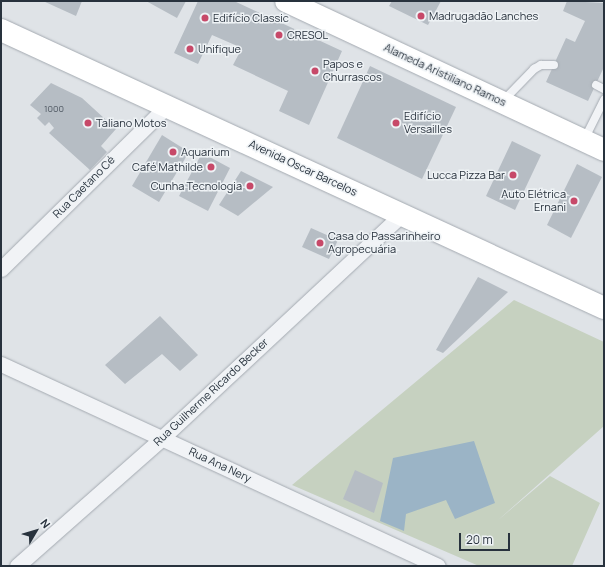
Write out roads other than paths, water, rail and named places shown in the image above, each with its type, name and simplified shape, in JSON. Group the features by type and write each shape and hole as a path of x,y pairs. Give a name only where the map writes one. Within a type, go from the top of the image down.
{"main road":[{"name":"Alameda Aristiliano Ramos","path":"286,1 604,150"},
{"name":"Avenida Oscar Barcelos","path":"3,35 167,106 604,308"}],"street":[{"name":"Rua Caetano Cé","path":"1,269 167,106"},
{"name":"Rua Guilherme Ricardo Becker","path":"17,566 162,438 402,214"},
{"name":"Rua Ana Nery","path":"1,364 438,566"}],"lane":[{"path":"502,102 534,69 541,65 554,65"},
{"path":"596,85 604,89"},
{"path":"584,141 604,100"}],"water":[{"path":"474,441 495,503 455,519 446,500 406,514 404,531 380,521 393,458"}],"place":[{"name":"Madrugadão Lanches","path":"421,16"},
{"name":"Edifício Classic","path":"205,18"},
{"name":"CRESOL","path":"279,35"},
{"name":"Unifique","path":"190,49"},
{"name":"Papos e Churrascos","path":"315,71"},
{"name":"Taliano Motos","path":"88,123"},
{"name":"Edifício Versailles","path":"396,123"},
{"name":"Aquarium","path":"173,152"},
{"name":"Café Mathilde","path":"211,167"},
{"name":"Lucca Pizza Bar","path":"513,175"},
{"name":"Cunha Tecnologia","path":"250,186"},
{"name":"Auto Elétrica Ernani","path":"574,201"},
{"name":"Casa do Passarinheiro Agropecuária","path":"320,243"}]}
